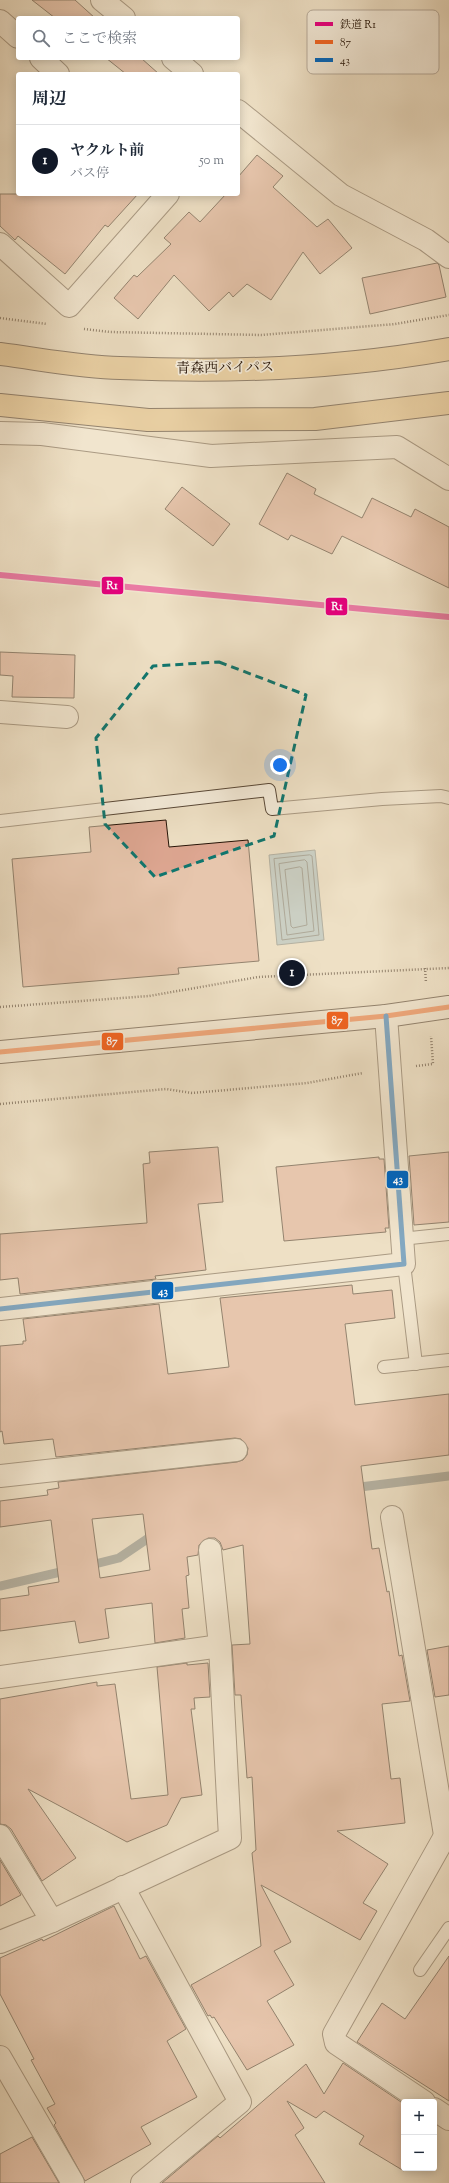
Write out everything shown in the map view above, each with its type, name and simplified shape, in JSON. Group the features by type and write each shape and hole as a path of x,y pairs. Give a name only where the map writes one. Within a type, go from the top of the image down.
{"highway":[{"name":"青森西バイパス","path":"0,354 119,368 252,370 395,359 449,349"},
{"path":"0,405 148,420 315,419 449,402"}],"street":[{"path":"102,0 122,16"},
{"path":"0,21 16,35"},
{"path":"43,60 56,72"},
{"path":"175,60 190,72"},
{"path":"240,114 341,195 426,240 449,257"},
{"path":"0,244 69,306 166,196"},
{"path":"0,433 42,434 211,456 396,447 449,479"},
{"path":"0,712 67,717"},
{"path":"0,1052 386,1016 449,1007"},
{"path":"0,1309 404,1264 386,1016"},
{"path":"0,1476 236,1450"},
{"path":"392,1517 447,1832 334,2034 336,2043 420,2099"},
{"path":"0,1942 52,1921 230,1838 220,1646 210,1550"},
{"path":"0,1677 220,1646"},
{"path":"0,1836 52,1921"},
{"path":"123,1887 240,2102 142,2183"},
{"path":"0,2057 74,2183"},
{"path":"437,2111 449,2119"}],"lane":[{"path":"0,821 269,790 272,809 382,798 441,796 449,798"},
{"path":"401,1239 449,1234"},
{"path":"404,1264 416,1364"},
{"path":"384,1367 449,1360"},
{"path":"420,1970 449,1928"}],"path":[{"path":"79,328 110,332 262,335 395,324 449,315"},
{"path":"0,318 55,325"},
{"path":"0,1007 150,996 258,977 449,968"},
{"path":"0,1104 166,1088 192,1092 307,1084 389,1068 433,1064"}],"highlighted area":[{"path":"219,662 306,695 274,836 155,877 105,824 96,738 153,666"}],"water":[{"path":"315,850 324,940 277,945 269,855"}],"building":[{"path":"32,0 75,0 93,16 52,16"},
{"path":"108,60 143,60 157,72 124,72"},
{"path":"257,155 283,176 273,187 317,227 328,219 352,248 320,274 303,252 271,300 247,284 233,297 229,292 209,311 174,275 138,319 114,298 134,275 137,277 171,244 164,238 189,212 200,222 224,196 240,196 240,175"},
{"path":"0,194 16,194 16,196 136,196 108,227 105,225 65,274 18,236 15,240 0,226"},
{"path":"437,263 439,265 446,297 370,314 362,278"},
{"path":"287,473 316,489 314,494 362,518 372,498 411,517 415,509 449,527 449,588 342,536 332,554 291,535 288,540 259,524"},
{"path":"182,487 230,524 213,546 165,509"},
{"path":"0,652 75,655 74,698 12,697 13,676 0,675"},
{"path":"166,820 169,847 248,840 259,961 178,968 179,974 23,987 12,859 91,852 89,827"},
{"path":"218,1147 223,1202 198,1204 206,1270 155,1276 156,1279 20,1294 18,1278 0,1280 0,1234 147,1223 143,1164 150,1163 149,1152"},
{"path":"449,1152 449,1222 414,1225 409,1156"},
{"path":"379,1157 379,1159 384,1159 389,1228 385,1228 386,1232 284,1241 276,1167"},
{"path":"352,1285 353,1294 392,1290 395,1318 345,1324 355,1405 449,1394 449,1455 361,1466 372,1549 379,1548 387,1592 389,1591 399,1656 402,1655 410,1701 382,1704 391,1779 400,1778 405,1823 337,1831 388,1864 363,1903 377,1911 360,1940 261,1885 291,1942 274,1951 294,1985 267,2001 294,2045 247,2070 214,2017 212,2018 210,2015 208,2016 191,1985 261,1946 252,1853 256,1850 252,1777 247,1778 241,1695 235,1695 232,1645 250,1644 243,1545 223,1550 220,1542 215,1538 208,1538 199,1545 198,1555 187,1557 189,1575 186,1576 189,1608 182,1609 185,1638 155,1643 152,1603 105,1609 109,1638 79,1643 75,1621 0,1631 0,1599 29,1595 28,1587 59,1582 51,1520 0,1527 0,1501 48,1495 47,1490 59,1488 58,1482 237,1462 243,1460 247,1455 248,1448 241,1439 235,1438 56,1457 53,1439 4,1444 2,1431 0,1432 0,1346 23,1344 23,1341 26,1341 23,1319 159,1304 168,1374 229,1367 220,1298","holes":["143,1514 150,1570 100,1578 92,1519"]},
{"path":"449,1646 449,1695 435,1697 427,1650"},
{"path":"187,1663 187,1665 208,1663 210,1697 194,1698 195,1709 191,1709 202,1795 181,1798 167,1825 127,1842 28,1789 76,1858 42,1881 11,1829 6,1825 0,1824 0,1699 97,1682 97,1686 115,1684 131,1799 168,1795 157,1667"},
{"path":"0,1860 21,1895 0,1906"},
{"path":"114,1906 140,1959 146,1956 186,2029 167,2041 197,2097 141,2127 151,2144 85,2181 54,2125 56,2123 47,2108 55,2104 31,2060 34,2059 0,1994 0,1958 42,1939 43,1941"},
{"path":"449,1956 449,2101 357,2042 382,2003 405,2019"},
{"path":"343,2063 401,2102 401,2169 359,2144 364,2136 324,2111 316,2118 287,2101 304,2128 295,2135 325,2183 162,2183 218,2136 220,2138 306,2064 324,2094"},
{"path":"32,2137 59,2183 0,2183 0,2154"}],"waterway":[{"path":"352,1488 449,1476"},
{"path":"87,1566 119,1558 156,1533"},
{"path":"0,1586 69,1570"}],"rail line":[{"name":"R1","path":"0,575 449,617"}],"transit line":[{"name":"87","path":"0,1052 386,1016 449,1007"},
{"name":"43","path":"0,1309 404,1264 386,1016"}],"place":[{"name":"ヤクルト前","path":"292,973"}]}
